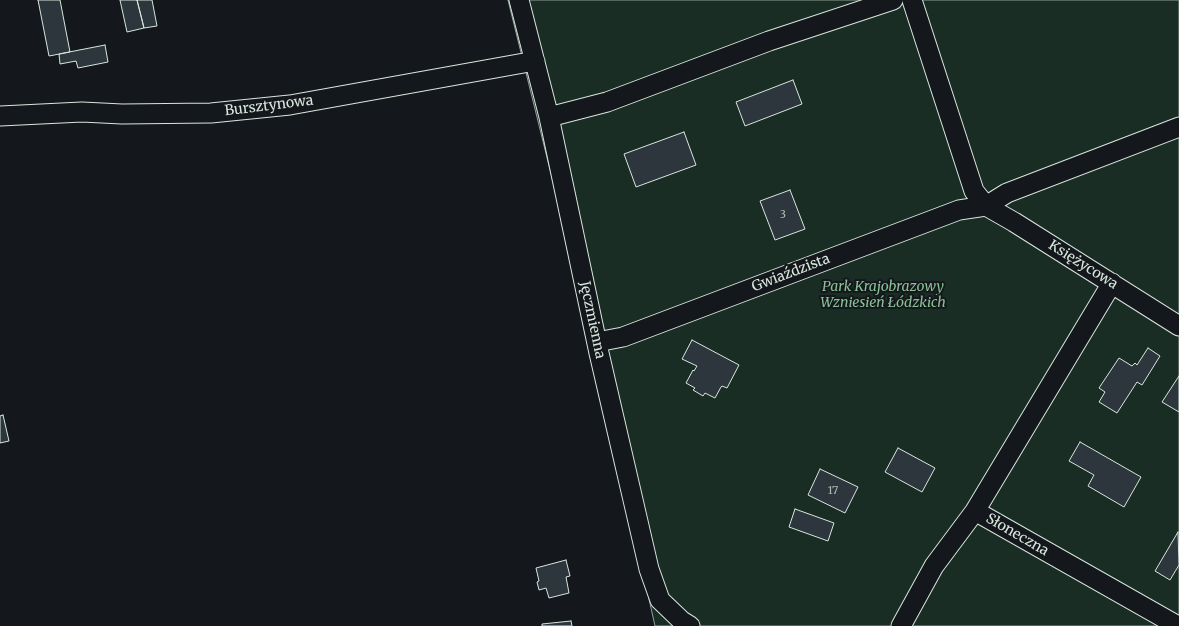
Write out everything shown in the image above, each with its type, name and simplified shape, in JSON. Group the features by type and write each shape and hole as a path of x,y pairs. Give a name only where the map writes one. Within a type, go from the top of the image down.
{"street":[{"name":"Jęczmienna","path":"519,0 549,117 597,342 649,569 660,600 690,626"},
{"path":"549,117 607,102 769,41 893,0"},
{"path":"912,0 974,191 986,206 1007,193 1179,127"},
{"name":"Bursztynowa","path":"0,116 73,112 122,114 211,113 290,105 535,61"},
{"name":"Księżycowa","path":"986,206 1179,326"},
{"name":"Gwiaździsta","path":"597,342 623,337 959,210 986,206"},
{"path":"975,511 1112,283"},
{"name":"Słoneczna","path":"901,626 934,566 975,511 1178,626"}],"green space":[{"name":"Park Krajobrazowy Wzniesień Łódzkich","path":"508,0 1179,0 1179,626 655,626 584,307"}],"building":[{"path":"38,0 60,0 70,52 49,56"},
{"path":"120,0 137,0 144,28 127,32"},
{"path":"137,0 152,0 157,26 144,28"},
{"path":"105,45 108,62 78,68 76,61 60,64 59,54"},
{"path":"793,80 802,104 745,126 736,102"},
{"path":"684,132 696,165 636,187 624,154"},
{"path":"790,190 805,229 775,240 760,201"},
{"path":"692,340 739,365 727,388 722,386 715,398 705,393 703,396 686,383 697,366 682,359"},
{"path":"1148,348 1160,356 1142,385 1137,382 1117,413 1099,402 1105,392 1099,388 1119,358 1132,366 1135,363 1137,365"},
{"path":"1179,376 1179,412 1162,402"},
{"path":"3,415 9,441 0,443 0,416"},
{"path":"1080,442 1141,477 1124,507 1088,486 1094,475 1069,461"},
{"path":"898,448 935,468 922,492 885,472"},
{"path":"820,469 858,487 845,513 808,495"},
{"path":"795,509 834,523 828,541 789,527"},
{"path":"1178,532 1179,565 1170,580 1155,571"},
{"path":"566,560 570,576 566,577 569,593 549,598 546,588 539,590 536,568"},
{"path":"571,621 572,626 542,626 542,624"}]}
